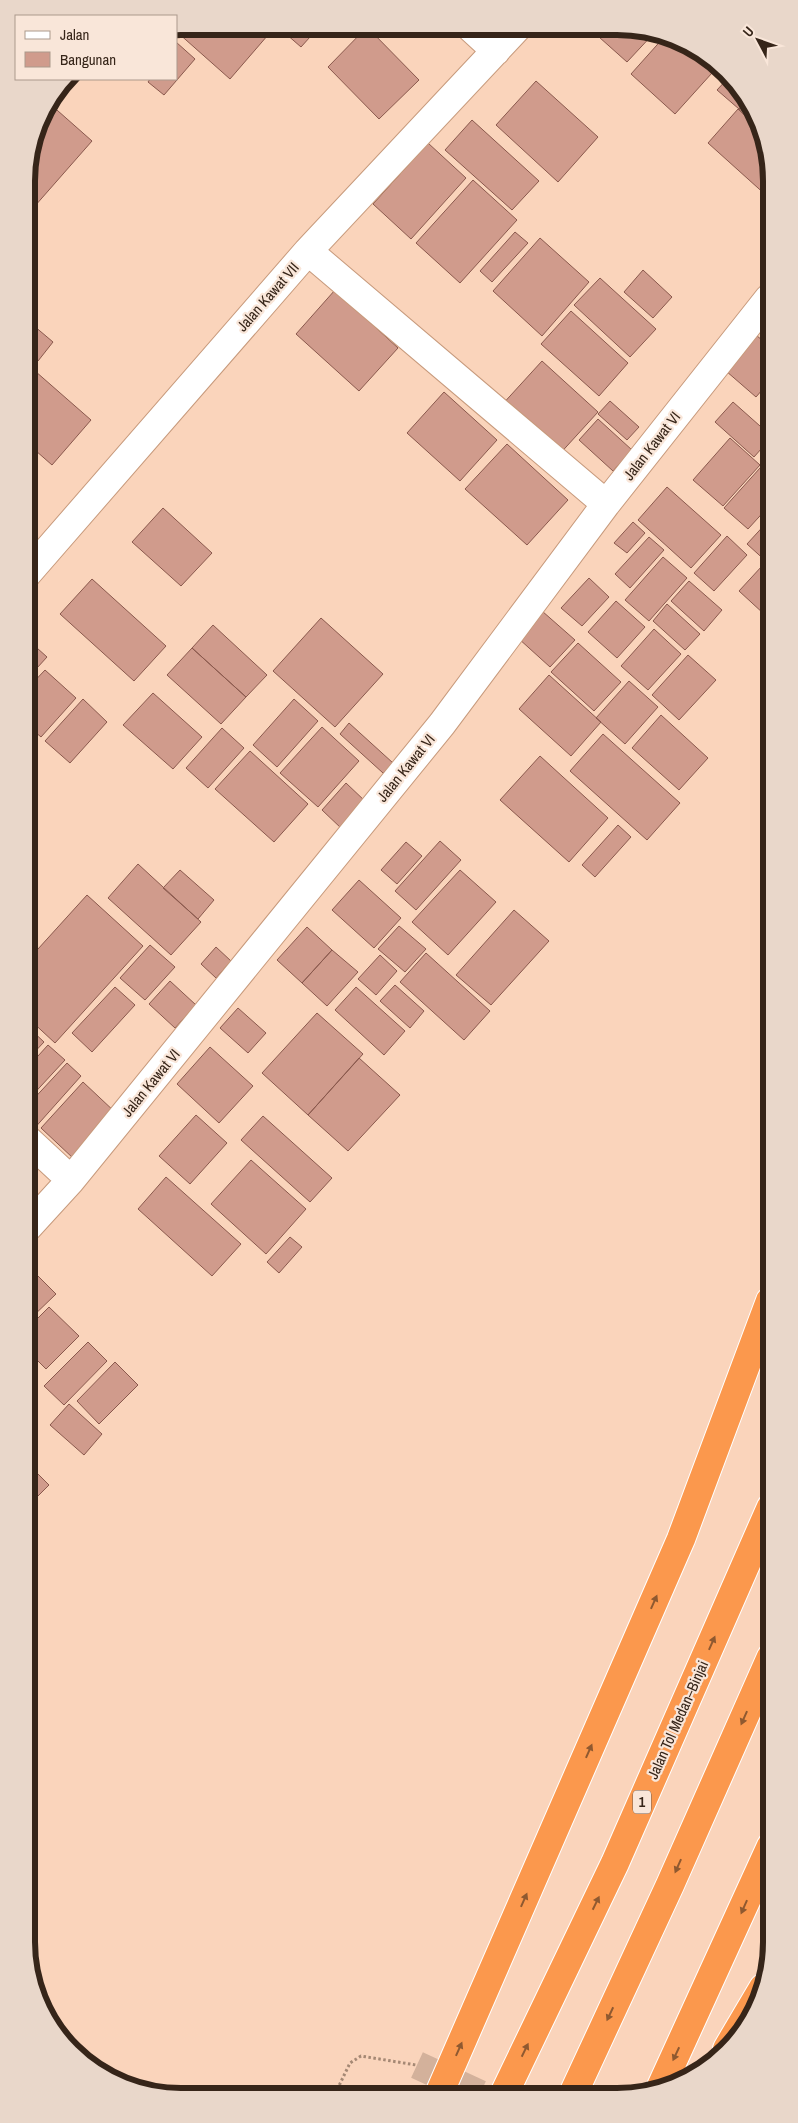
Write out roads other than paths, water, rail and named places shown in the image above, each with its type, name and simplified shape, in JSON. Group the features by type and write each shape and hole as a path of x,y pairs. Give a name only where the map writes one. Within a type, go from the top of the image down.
{"highway":[{"path":"443,2088 681,1539 763,1320"},
{"name":"Jalan Tol Medan–Binjai","path":"507,2088 615,1863 763,1525"},
{"path":"576,2088 670,1885 763,1675"},
{"path":"664,2080 763,1864"}],"street":[{"path":"479,35 496,51"},
{"name":"Jalan Kawat VII","path":"35,565 308,251 511,35"},
{"path":"308,251 606,504"},
{"name":"Jalan Kawat VI","path":"35,1220 72,1180 442,724 606,504 763,306"},
{"path":"35,1146 72,1180"}],"tunnel":[{"path":"417,2065 467,2088"}]}
